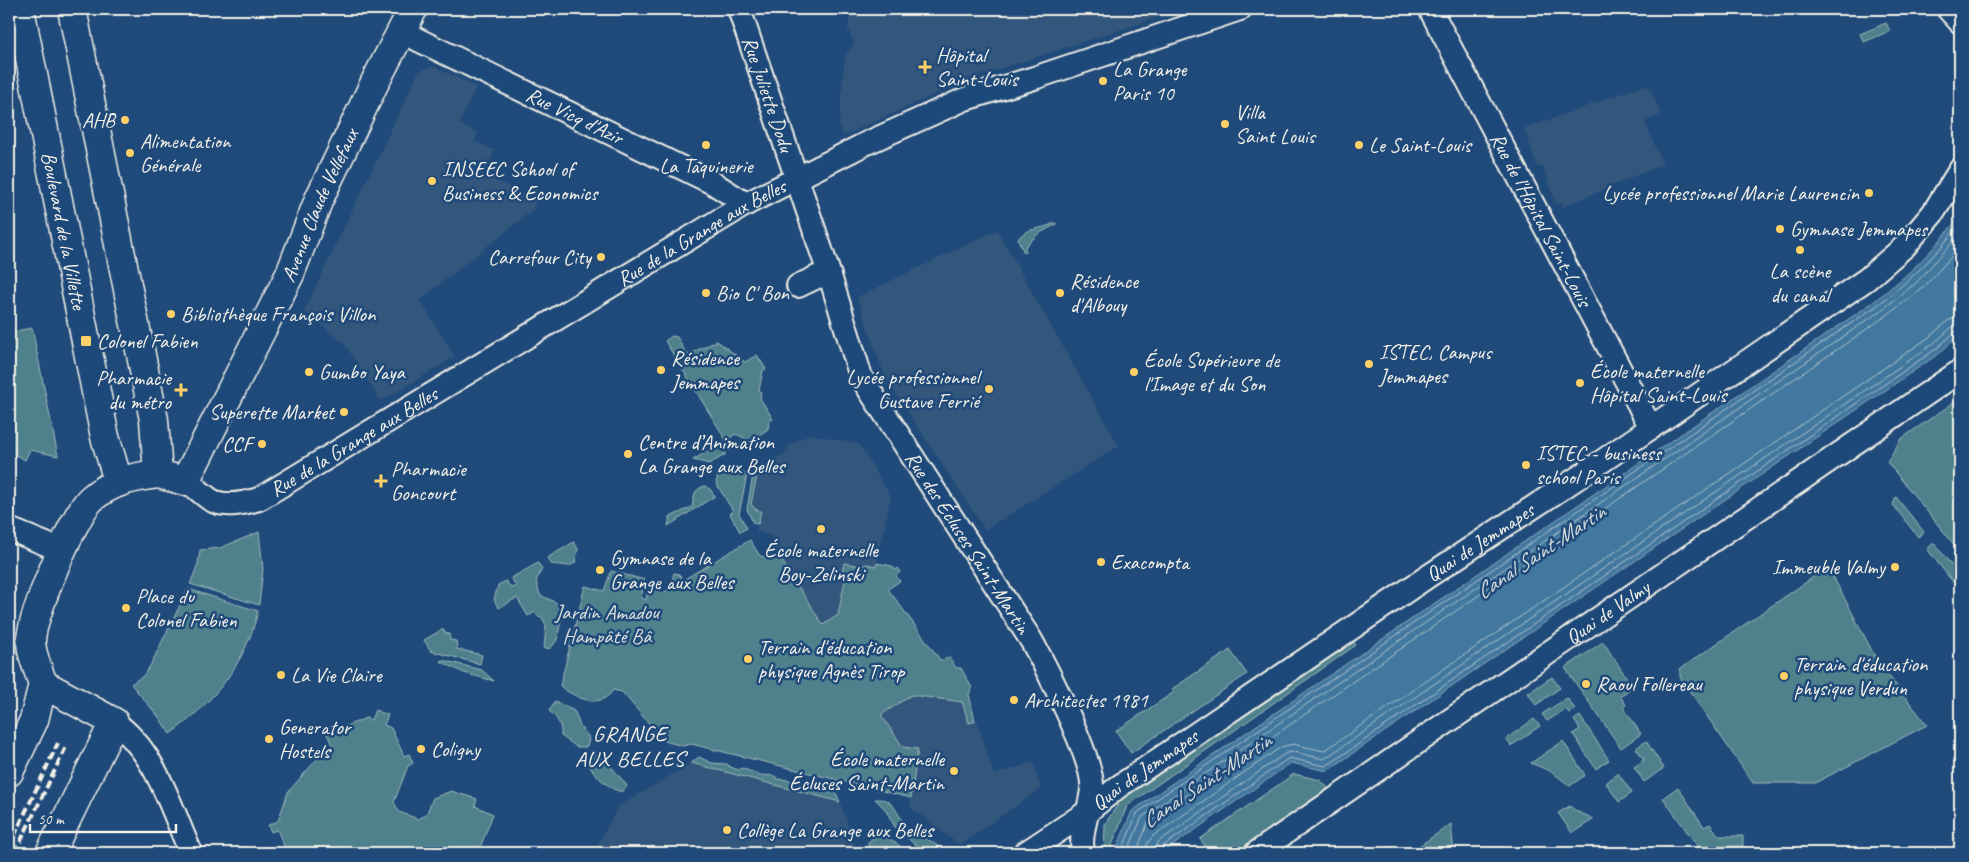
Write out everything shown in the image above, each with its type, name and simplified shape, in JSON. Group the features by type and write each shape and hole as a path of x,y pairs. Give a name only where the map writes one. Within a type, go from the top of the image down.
{"main road":[{"name":"Boulevard de la Villette","path":"20,9 105,437 118,482"},
{"path":"72,9 154,420 158,474"},
{"name":"Avenue Claude Vellefaux","path":"190,484 290,274 319,199 375,82 408,20"},
{"path":"9,772 34,720 44,684 34,659 31,641 34,622 62,551 90,500 118,482 158,474 190,484"},
{"path":"44,684 114,722 50,853"}],"street":[{"name":"Rue Juliette Dodu","path":"739,9 796,179"},
{"name":"Rue de la Grange aux Belles","path":"190,484 212,500 227,504 247,503 259,499 746,204 867,143 964,99 1034,78 1240,9"},
{"name":"Rue de l'Hôpital Saint-Louis","path":"1430,9 1651,428"},
{"path":"1948,9 1960,22"},
{"name":"Rue Vicq d'Azir","path":"408,20 712,183 746,204"},
{"name":"Quai de Jemmapes","path":"1025,853 1087,812 1118,787 1427,576 1651,428 1867,280 1905,246 1933,213 1960,170"},
{"name":"Rue des Écluses Saint-Martin","path":"796,179 830,276 861,377 1031,640 1047,668 1089,766 1093,789 1082,833 1082,853"},
{"path":"798,286 817,277 830,276"},
{"name":"Quai de Valmy","path":"1256,853 1960,371"},
{"path":"9,530 62,551"},
{"path":"114,722 125,730 151,762 191,853"}],"shaded area":[{"name":"Hôpital Saint-Louis","path":"850,9 1184,9 969,79 843,136 839,124 845,55 854,44 848,29"},
{"name":"INSEEC School of Business & Economics","path":"433,66 476,87 459,124 478,133 475,141 495,150 484,175 537,200 533,210 420,300 455,357 381,401 344,343 304,311 419,71"},
{"path":"1644,85 1646,87 1649,86 1661,114 1645,122 1663,164 1563,207 1562,203 1556,204 1543,166 1538,168 1524,129"},
{"name":"Lycée professionnel Gustave Ferrié","path":"997,230 1119,446 985,530 885,377 857,297"},
{"name":"École maternelle Boy-Zelinski","path":"809,434 859,444 891,497 876,566 844,563 846,574 838,615 823,625 782,561 767,558 772,536 756,532 761,511 755,509 751,504 759,466 768,464 789,450 787,447"},
{"name":"École maternelle Écluses Saint-Martin","path":"911,695 962,702 969,722 977,720 994,775 1033,762 1041,789 959,845 910,807 918,749 903,747 881,715"},
{"name":"Collège La Grange aux Belles","path":"691,763 840,802 858,853 593,853 618,807"}],"green space":[{"path":"1886,23 1890,31 1864,42 1860,34"},
{"path":"1054,223 1057,224 1038,234 1025,247 1026,252 1024,253 1018,239 1021,235"},
{"path":"32,328 58,456 30,450 25,460 9,451 9,332"},
{"path":"672,336 677,337 687,355 717,341 745,362 757,355 766,369 763,370 759,391 761,392 760,398 773,419 769,421 768,429 750,441 736,434 726,440 665,341"},
{"path":"1960,398 1960,552 1887,462 1901,439"},
{"path":"726,440 725,455 709,464 693,460"},
{"path":"734,466 747,475 739,514 747,528 740,532 730,514 733,511 716,483 718,475"},
{"path":"759,466 751,504 755,509 761,511 758,524 753,523 747,509 754,469"},
{"path":"705,486 715,496 668,526 670,517 692,507 696,491"},
{"path":"1896,497 1924,532 1918,537 1893,505"},
{"path":"259,532 263,569 259,605 190,584 198,564 200,550 220,548"},
{"name":"Terrain d'éducation physique Agnès Tirop","path":"750,540 760,556 782,561 823,625 838,615 846,575 842,573 844,563 876,566 877,563 892,566 895,570 898,568 900,572 896,576 900,581 888,589 941,661 949,657 956,668 961,668 972,688 969,694 975,721 969,723 962,702 911,695 881,715 903,747 918,749 911,798 691,744 683,746 664,741 622,692 613,690 608,696 594,701 579,698 560,686 585,586 604,591 611,571 645,580 641,598 646,600 648,589 655,586 661,594 670,589 674,573 679,574 683,580"},
{"path":"574,542 578,549 575,563 569,566 551,564 547,558"},
{"path":"1934,543 1960,576 1960,582 1956,586 1927,549"},
{"path":"538,563 542,569 536,581 540,595 559,604 563,610 557,640 551,648 544,649 546,625 541,616 538,617 535,612 528,616 517,598 499,608 494,600 498,585 506,581 511,588 516,586 511,578"},
{"name":"Terrain d'éducation physique Verdun","path":"1828,567 1878,662 1927,725 1815,783 1753,783 1680,677 1680,669"},
{"path":"188,589 258,611 245,648 225,681 200,710 170,734 158,716 131,684 143,676 150,666"},
{"path":"443,629 445,633 449,634 450,640 456,641 457,649 482,655 480,664 431,651 424,640"},
{"path":"1353,641 1356,645 1127,806 1109,853 1104,853 1105,824 1122,798"},
{"path":"1603,642 1633,687 1620,696 1626,705 1623,707 1641,734 1621,748 1565,668"},
{"path":"1230,650 1247,674 1131,753 1116,731 1174,692 1172,689"},
{"path":"440,661 482,670 494,681 464,673"},
{"path":"1552,677 1560,688 1536,705 1528,693"},
{"path":"1567,698 1575,709 1569,713 1566,709 1547,721 1542,714"},
{"path":"555,701 574,711 579,724 589,740 586,747 577,747 561,736 561,728 549,711"},
{"path":"375,710 388,715 384,725 391,728 404,756 409,754 413,763 408,766 394,802 399,812 418,819 426,815 433,798 451,791 477,799 475,806 493,814 478,853 275,853 285,848 277,830 271,832 268,825 278,821 288,792 325,750 333,747 326,732 366,718 371,720"},
{"path":"1580,716 1609,760 1596,769 1573,734 1580,729 1574,720"},
{"path":"1534,719 1540,726 1511,746 1506,739"},
{"path":"1563,741 1585,775 1570,786 1552,772 1531,763"},
{"path":"1646,741 1664,768 1644,782 1634,767 1644,760 1636,748"},
{"path":"599,752 627,786 623,791 609,786 588,764 590,759"},
{"path":"699,757 712,763 727,764 730,767 739,770 742,768 759,775 775,776 777,779 798,782 804,786 820,787 822,791 831,793 835,791 840,802 691,763"},
{"path":"1618,773 1632,793 1619,802 1606,783"},
{"path":"1294,774 1320,780 1329,789 1235,853 1210,853 1200,839"},
{"path":"1678,787 1704,827 1710,824 1719,836 1743,836 1743,846 1698,847 1663,798"},
{"path":"875,799 888,802 908,829 931,841 943,853 927,853 913,843 895,827 885,809"},
{"path":"1570,806 1576,811 1594,819 1572,833 1558,813"},
{"path":"1451,824 1454,853 1409,853"},
{"path":"877,835 890,839 910,853 869,853 868,842"}],"water":[{"name":"Canal Saint-Martin","path":"1960,215 1960,334 1940,353 1327,771 1291,763 1162,853 1115,853 1132,811 1872,303 1919,262"}],"railway":[{"path":"9,847 58,743"},
{"path":"15,853 66,747"}],"place":[{"name":"Hôpital Saint-Louis","path":"925,67"},
{"name":"La Grange Paris 10","path":"1103,81"},
{"name":"AHB","path":"125,120"},
{"name":"Villa Saint Louis","path":"1225,124"},
{"name":"La Taquinerie","path":"706,145"},
{"name":"Le Saint-Louis","path":"1359,145"},
{"name":"Alimentation Générale","path":"130,153"},
{"name":"INSEEC School of Business & Economics","path":"432,181"},
{"name":"Lycée professionnel Marie Laurencin","path":"1869,193"},
{"name":"Gymnase Jemmapes","path":"1780,229"},
{"name":"La scène du canal","path":"1800,250"},
{"name":"Carrefour City","path":"601,257"},
{"name":"Bio C' Bon","path":"706,293"},
{"name":"Résidence d'Albouy","path":"1060,293"},
{"name":"Bibliothèque François Villon","path":"171,314"},
{"name":"Colonel Fabien","path":"86,341"},
{"name":"ISTEC, Campus Jemmapes","path":"1369,364"},
{"name":"Résidence Jemmapes","path":"661,370"},
{"name":"Gumbo Yaya","path":"309,372"},
{"name":"École Supérieure de l'Image et du Son","path":"1134,372"},
{"name":"École maternelle Hôpital Saint-Louis","path":"1580,383"},
{"name":"Lycée professionnel Gustave Ferrié","path":"989,389"},
{"name":"Pharmacie du métro","path":"181,390"},
{"name":"Superette Market","path":"344,412"},
{"name":"CCF","path":"262,444"},
{"name":"Centre d’Animation La Grange aux Belles","path":"628,454"},
{"name":"ISTEC - business school Paris","path":"1526,465"},
{"name":"Pharmacie Goncourt","path":"381,481"},
{"name":"École maternelle Boy-Zelinski","path":"821,529"},
{"name":"Exacompta","path":"1101,562"},
{"name":"Immeuble Valmy","path":"1895,567"},
{"name":"Gymnase de la Grange aux Belles","path":"600,570"},
{"name":"Place du Colonel Fabien","path":"126,608"},
{"name":"Terrain d'éducation physique Agnès Tirop","path":"748,659"},
{"name":"La Vie Claire","path":"281,675"},
{"name":"Terrain d'éducation physique Verdun","path":"1784,676"},
{"name":"Raoul Follereau","path":"1586,684"},
{"name":"Architectes 1981","path":"1014,700"},
{"name":"Generator Hostels","path":"269,739"},
{"name":"Coligny","path":"421,749"},
{"name":"École maternelle Écluses Saint-Martin","path":"954,771"},
{"name":"Collège La Grange aux Belles","path":"727,830"}],"district":[{"name":"GRANGE AUX BELLES","path":"630,746"}],"park label":[{"name":"Jardin Amadou Hampâté Bâ","path":"607,624"}]}
